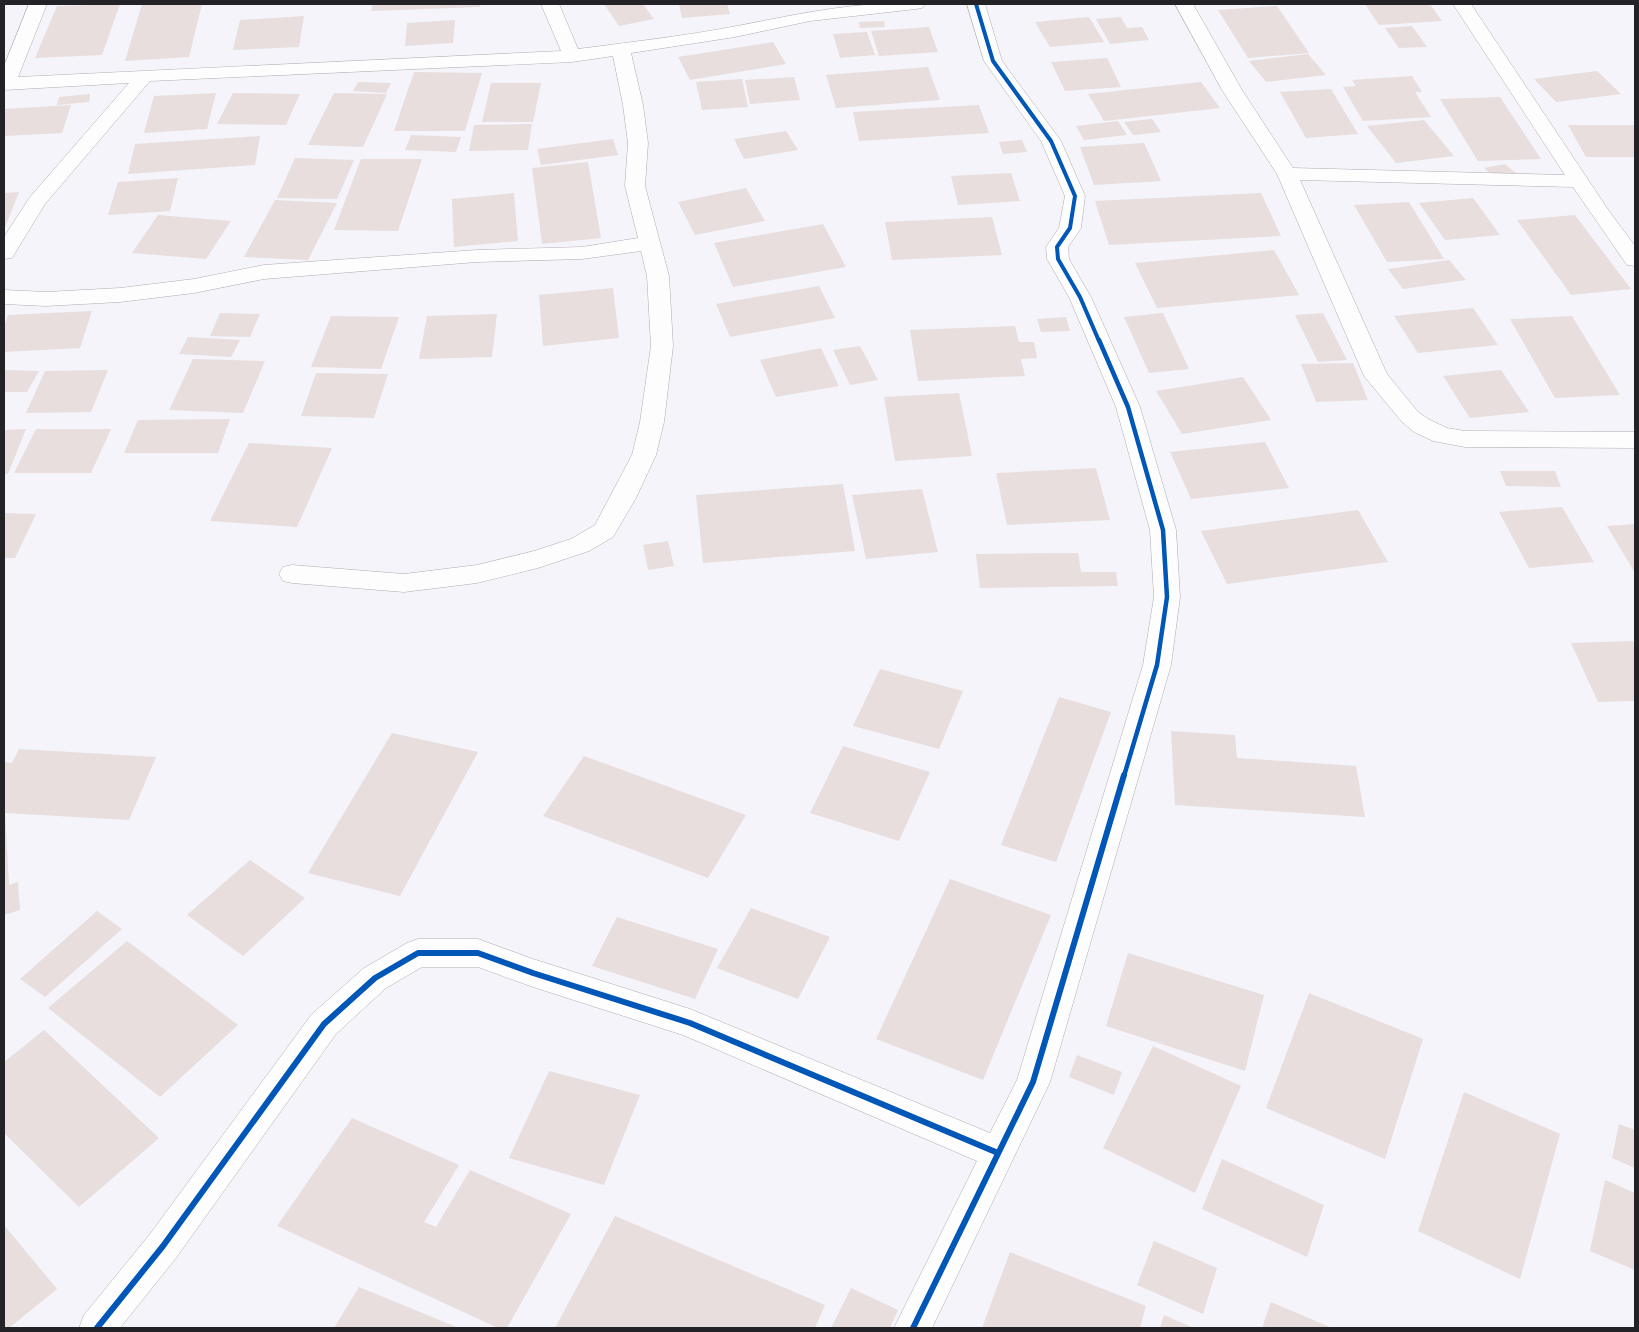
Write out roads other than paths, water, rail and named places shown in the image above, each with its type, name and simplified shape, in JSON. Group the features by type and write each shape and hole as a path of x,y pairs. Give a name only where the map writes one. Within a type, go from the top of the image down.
{"street":[{"path":"38,4 5,84 572,56 735,32 810,16 916,4"},
{"path":"550,4 572,56"},
{"path":"914,1328 1036,1073 1157,664 1167,597 1163,530 1128,407 1080,296 1058,259 1058,247 1070,228 1075,196 1051,141 993,61 976,4"},
{"path":"1184,4 1232,90 1287,174 1376,376 1410,417 1422,426 1442,435 1465,439 1635,440"},
{"path":"1462,4 1635,260"},
{"path":"292,574 404,583 477,574 546,557 580,545 604,531 644,455 652,422 662,346 658,276 635,186 638,143 633,105 621,49"},
{"path":"4,253 36,201 145,76"},
{"path":"1287,174 1580,181"},
{"path":"4,297 46,299 120,294 194,286 264,272 476,256 582,253 650,243"},
{"path":"97,1328 163,1246 324,1024 375,978 418,953 478,954 690,1023 998,1153"}]}
